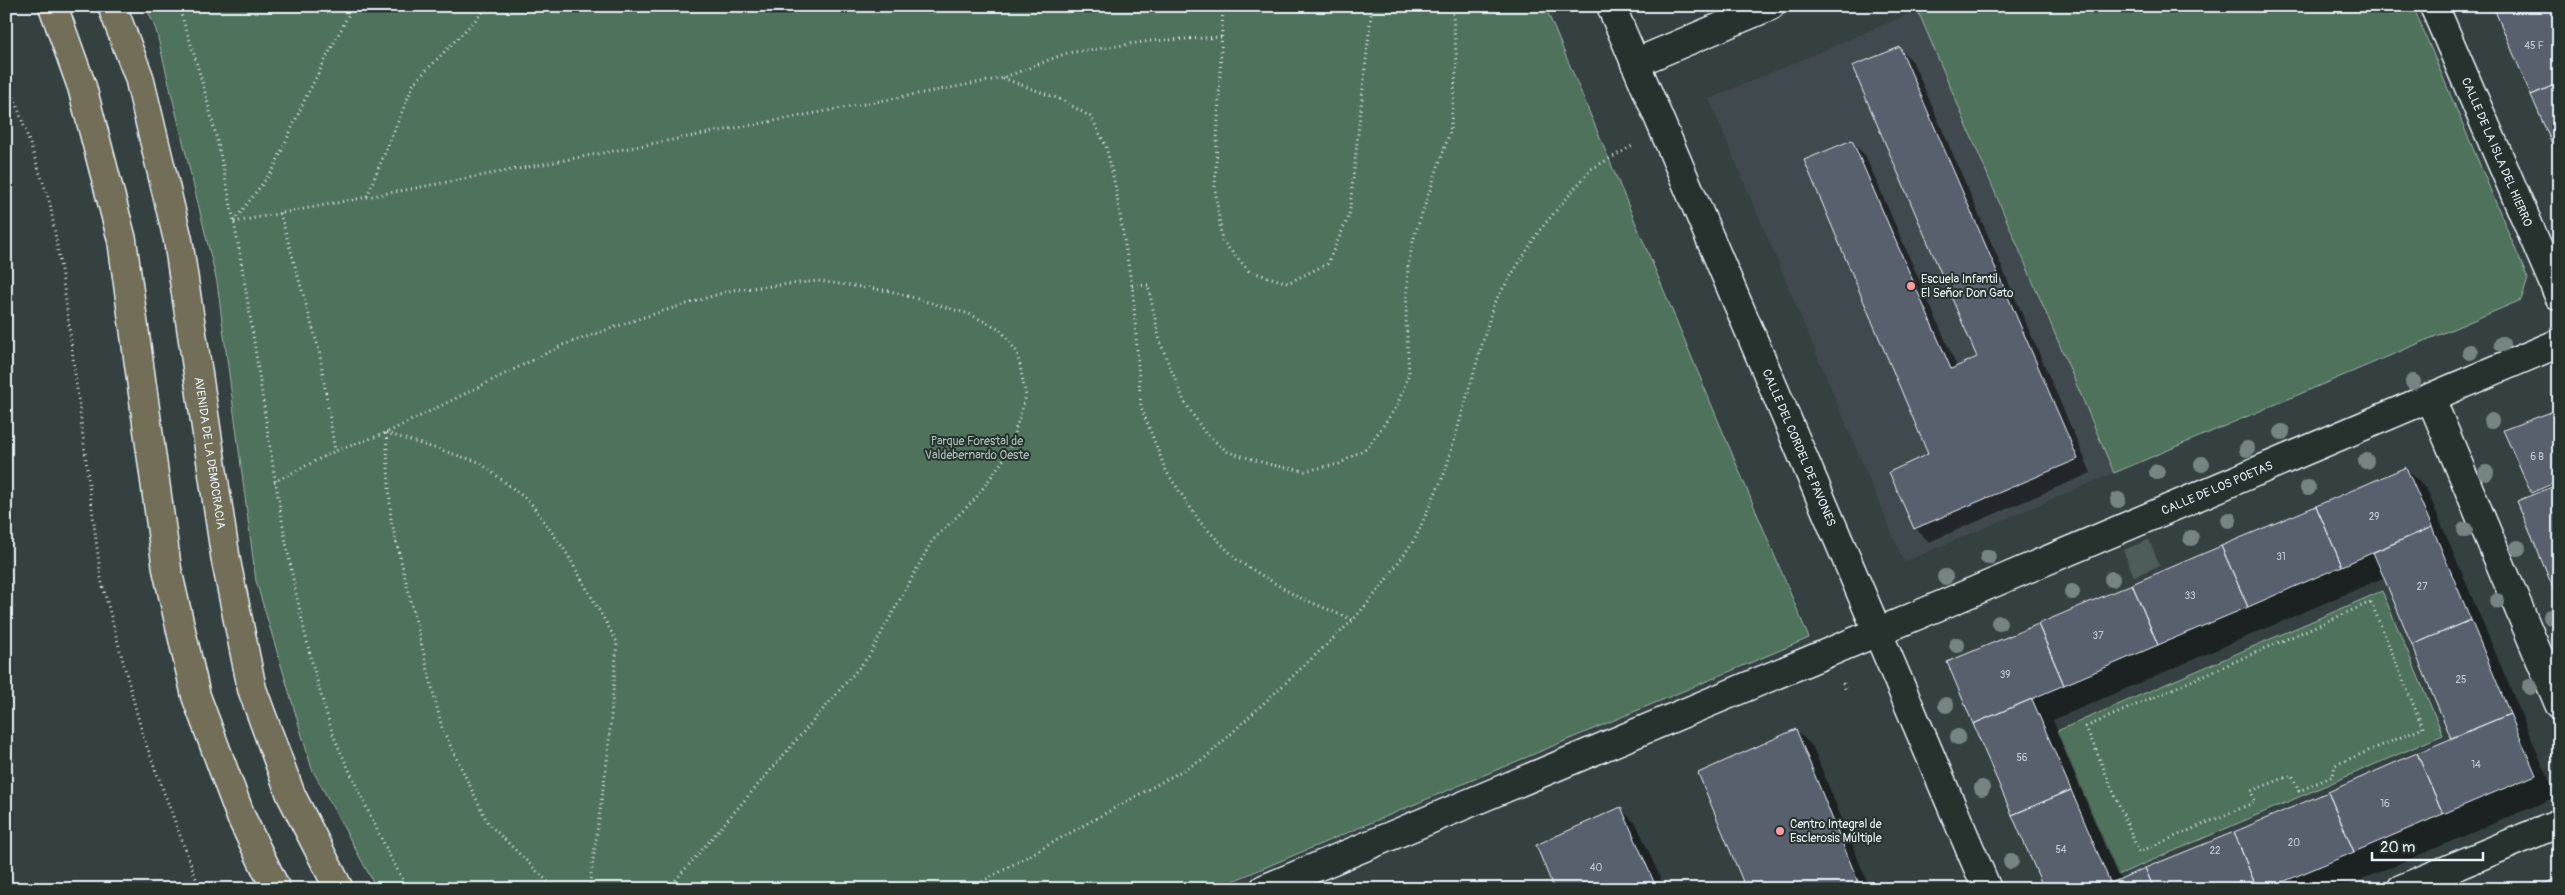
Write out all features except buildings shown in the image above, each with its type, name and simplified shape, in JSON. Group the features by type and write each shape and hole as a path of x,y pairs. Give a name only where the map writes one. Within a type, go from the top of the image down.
{"main road":[{"path":"53,6 82,87 122,240 167,569 196,696 241,817 276,889"},
{"name":"AVENIDA DE LA DEMOCRACIA","path":"112,6 139,78 178,240 226,560 252,689 291,795 339,889"}],"street":[{"name":"CALLE DEL CORDEL DE PAVONES","path":"1611,6 1876,633 1987,889"},
{"path":"1635,63 1770,6"},
{"name":"CALLE DE LA ISLA DEL HIERRO","path":"2434,6 2559,296"},
{"name":"CALLE DE LOS POETAS","path":"1264,889 1876,633 2132,536 2431,399 2559,343"},
{"path":"2431,399 2559,704"},
{"path":"2401,889 2559,823"}],"path":[{"path":"178,6 224,169 251,312 274,482 298,614 333,734 386,850 408,889"},
{"path":"234,222 274,170 305,98 353,6"},
{"path":"367,197 414,83 489,6"},
{"path":"1222,6 1215,187 1222,241 1249,271 1288,283 1327,264 1349,216 1372,6"},
{"path":"1132,286 1148,286 1160,342 1184,401 1206,433 1228,452 1272,465 1305,471 1339,464 1368,447 1397,406 1409,373 1406,318 1408,267 1414,237 1450,132 1457,62 1452,6"},
{"path":"234,222 1003,78 1066,53 1151,41 1221,36"},
{"path":"6,73 50,203 65,294 101,579 143,736 200,889"},
{"path":"1003,78 1062,100 1091,117 1106,146 1115,185 1132,286 1141,407 1166,471 1200,522 1238,561 1296,596 1353,620"},
{"path":"969,889 1205,758 1353,620 1381,587 1419,531 1444,472 1494,302 1539,231 1591,169 1663,129"},
{"path":"280,213 319,350 335,451"},
{"path":"274,482 335,451 386,433 563,345 641,318 732,290 818,281 890,291 969,314 1000,329 1017,352 1026,396 1008,454 976,498 932,541 869,656 668,889"},
{"path":"386,433 391,520 442,728 488,823 556,889"},
{"path":"386,433 480,462 530,502 566,552 617,642 608,754 589,889"},
{"path":"2370,602 2423,728 2335,765 2333,776 2299,791 2292,775 2252,791 2255,802 2139,852 2086,727 2370,602"}],"shaded area":[{"name":"Escuela Infantil El Señor Don Gato","path":"1918,10 2114,473 1904,562 1709,99"}],"green space":[{"name":"Parque Forestal de Valdebernardo Oeste","path":"146,6 1545,6 1809,638 1214,889 377,889 312,769 256,581 217,282 156,30"},
{"path":"1929,6 2413,6 2528,279 2521,300 2114,473 1918,11"},
{"path":"2382,591 2443,735 2118,875 2057,731"}],"tunnel":[{"path":"2136,545 2151,581"}],"place":[{"name":"Escuela Infantil El Señor Don Gato","path":"1911,286"},
{"name":"Centro Integral de Esclerosis Múltiple","path":"1780,831"}]}
